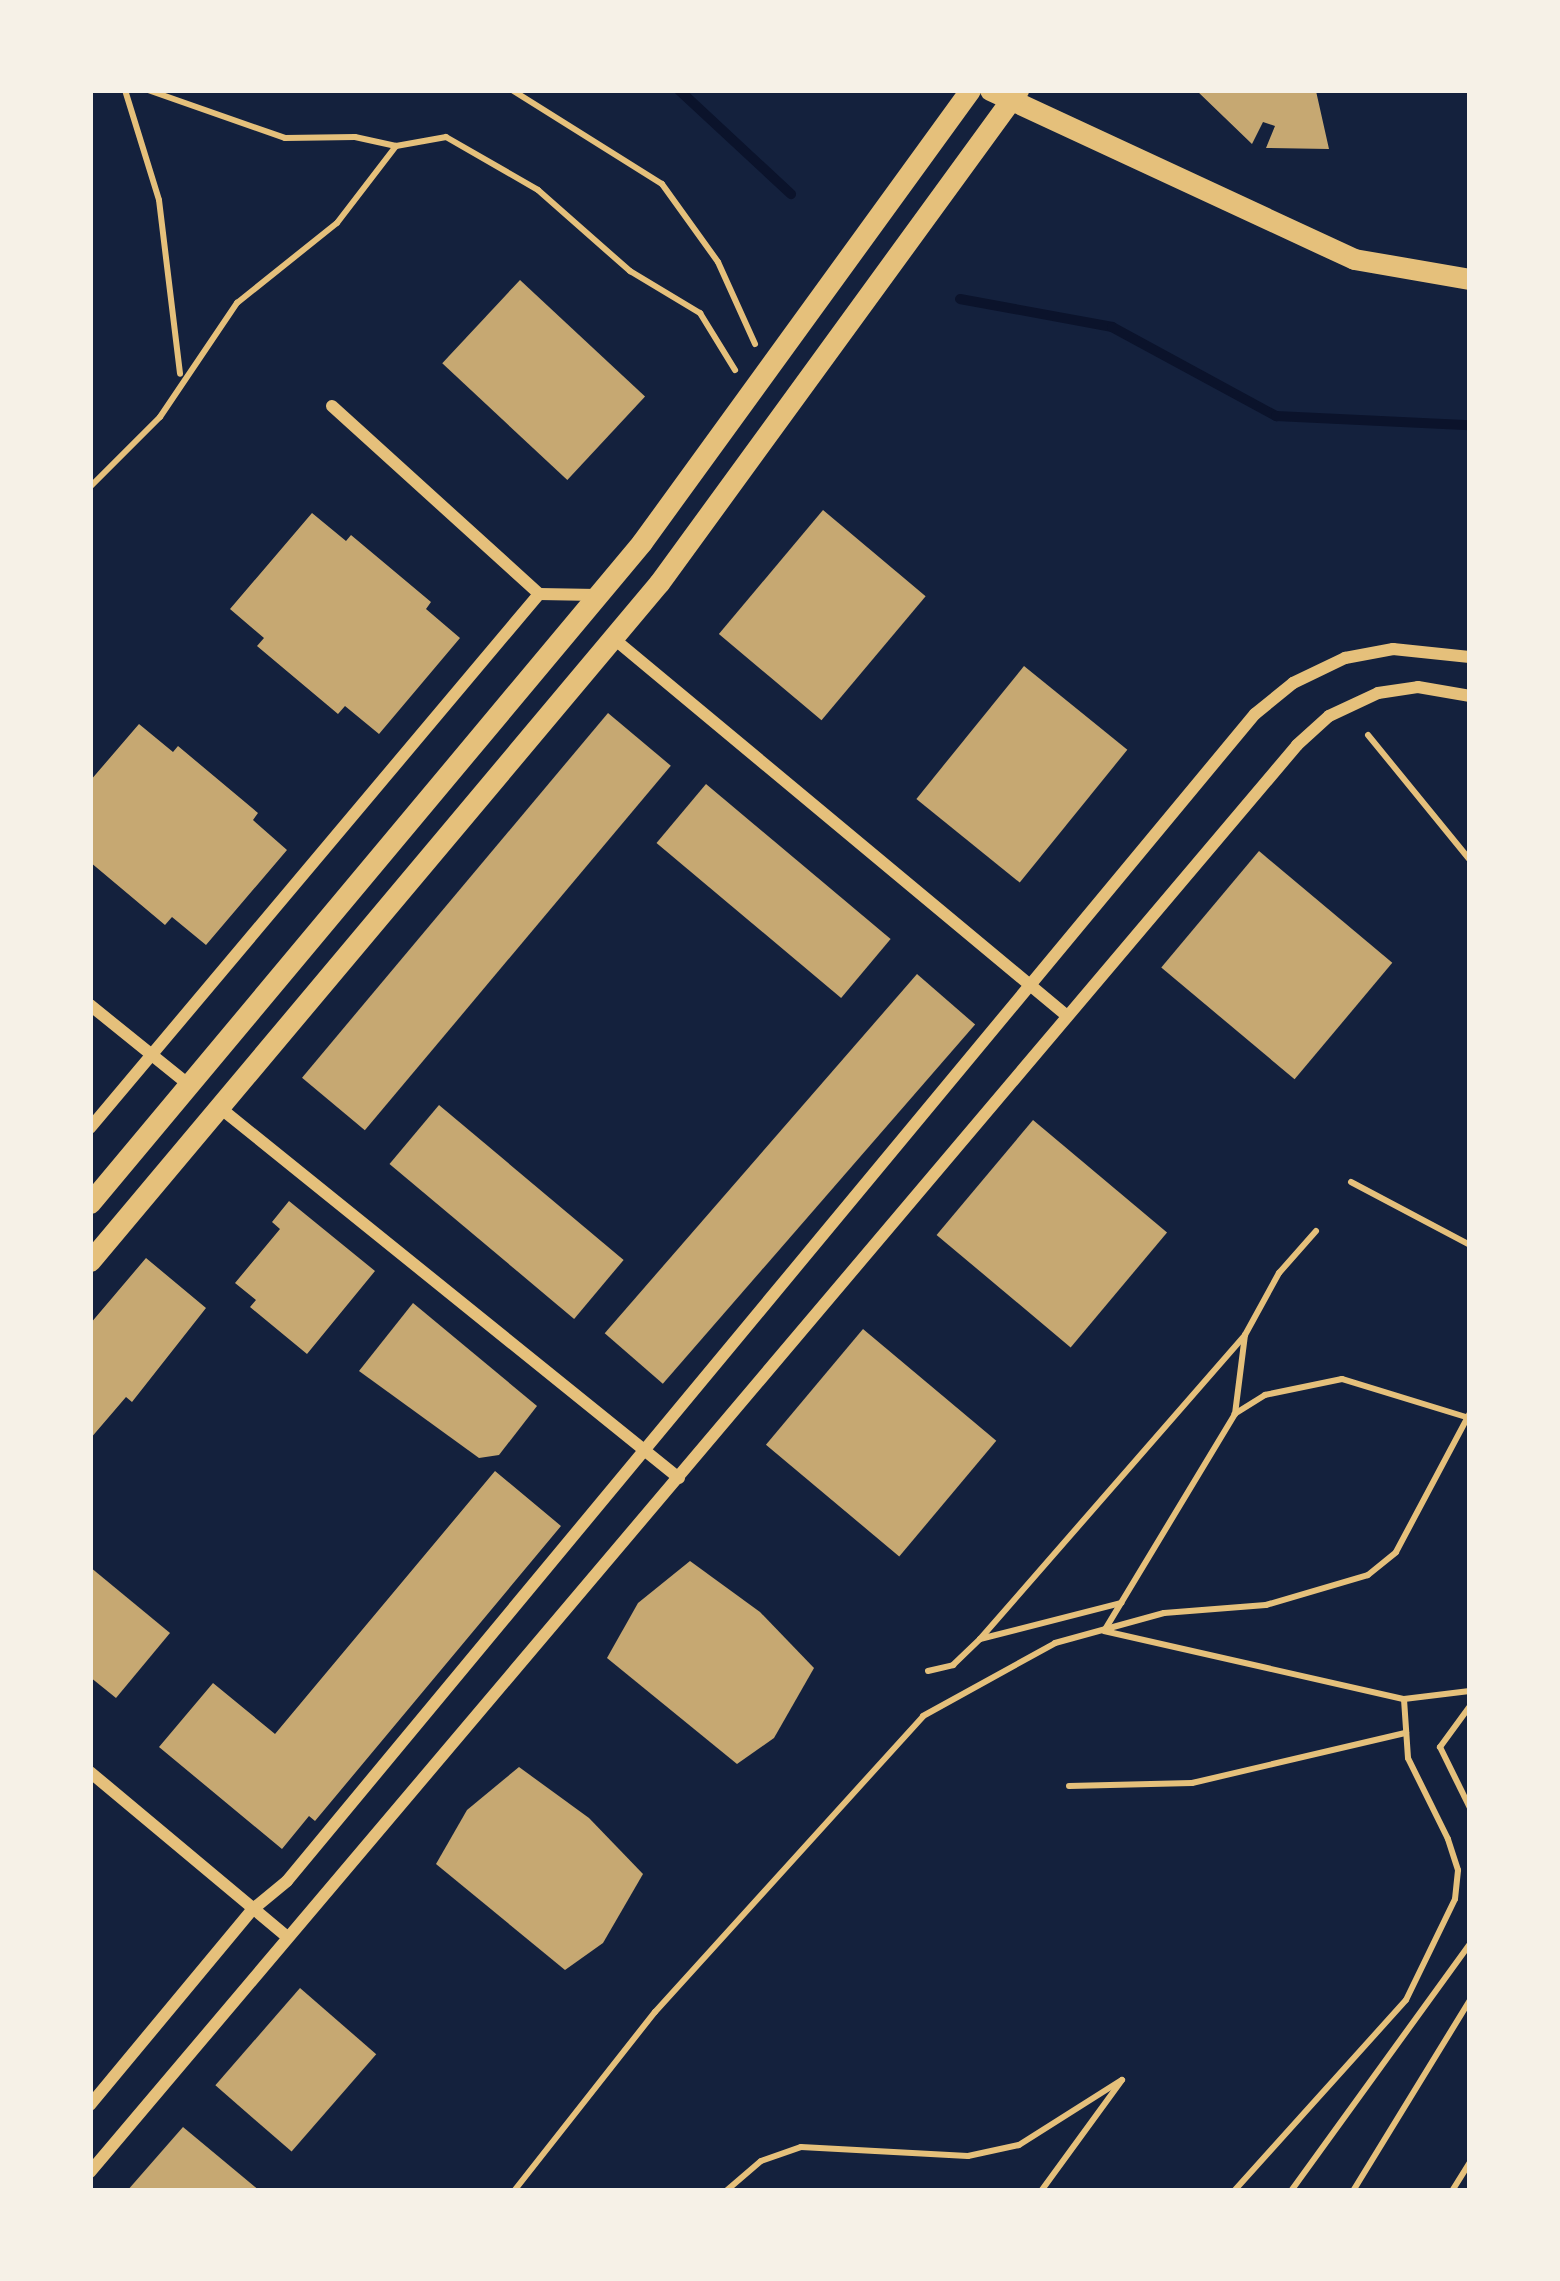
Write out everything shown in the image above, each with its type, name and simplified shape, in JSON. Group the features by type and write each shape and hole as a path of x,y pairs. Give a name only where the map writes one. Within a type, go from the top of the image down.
{"street":[{"path":"90,1204 598,595 970,90"},
{"path":"990,90 1354,259 1470,279"},
{"path":"90,1261 613,638 1018,90"},
{"path":"332,406 539,593 598,595"},
{"path":"90,1128 539,593"},
{"path":"613,638 1066,1015"},
{"path":"90,2105 253,1909 287,1881 647,1451 1241,729 1284,689 1345,658 1381,650 1470,657"},
{"path":"90,2172 1066,1015 1318,724 1359,699 1400,688 1470,696"},
{"path":"90,1005 189,1085"},
{"path":"219,1107 679,1478"},
{"path":"90,1772 287,1937"}],"path":[{"path":"125,90 159,200 180,378"},
{"path":"148,90 285,138 355,137 396,146 446,137 538,190 630,271 700,313 749,394"},
{"path":"512,90 662,184 718,262 767,370"},
{"path":"90,487 160,417 180,378 237,303 337,223 396,146"},
{"path":"1368,735 1470,860"},
{"path":"1351,1182 1470,1245"},
{"path":"928,1671 953,1665 980,1639 1245,1335 1279,1273 1316,1232"},
{"path":"1105,1631 1235,1414 1245,1335"},
{"path":"514,2191 655,2012 896,1739 964,1689 1055,1643 1164,1613 1266,1605 1368,1575 1396,1552 1469,1415 1342,1379 1288,1388 1235,1414"},
{"path":"980,1639 1121,1603"},
{"path":"1105,1631 1403,1699 1470,1691"},
{"path":"1234,2191 1406,2000 1455,1899 1458,1870 1437,1814 1418,1790 1403,1699"},
{"path":"1470,1706 1439,1748 1470,1808"},
{"path":"1069,1786 1192,1784 1406,1733"},
{"path":"1291,2191 1470,1944"},
{"path":"1353,2191 1470,2000"},
{"path":"725,2191 761,2161 802,2147 968,2156 1018,2145 1122,2080 1041,2191"},
{"path":"1452,2191 1470,2162"}],"building":[{"path":"1196,90 1316,91 1329,149 1266,148 1275,126 1263,122 1252,144"},
{"path":"520,280 645,397 567,480 442,363"},
{"path":"823,510 926,596 822,720 719,634"},
{"path":"312,513 346,541 351,535 431,602 426,609 460,638 379,734 345,706 338,714 257,646 264,638 230,609"},
{"path":"1024,666 1127,750 1020,883 916,799"},
{"path":"608,713 671,766 365,1130 302,1078"},
{"path":"139,724 173,752 178,746 258,813 253,820 287,850 206,945 172,917 165,925 90,862 90,781"},
{"path":"706,784 891,939 841,998 657,843"},
{"path":"1259,851 1392,963 1295,1079 1161,967"},
{"path":"917,974 975,1025 663,1384 605,1333"},
{"path":"439,1105 624,1260 574,1319 390,1164"},
{"path":"1033,1120 1167,1232 1071,1347 937,1235"},
{"path":"289,1201 375,1271 307,1354 250,1307 256,1300 235,1283 280,1229 272,1222"},
{"path":"146,1258 206,1308 132,1402 126,1397 90,1439 90,1324"},
{"path":"413,1303 537,1406 499,1455 479,1458 359,1371"},
{"path":"863,1329 996,1441 899,1557 766,1445"},
{"path":"495,1471 561,1526 315,1821 309,1816 282,1849 159,1747 213,1683 275,1734"},
{"path":"690,1561 760,1612 814,1668 774,1738 737,1764 607,1658 638,1603"},
{"path":"90,1567 170,1633 116,1698 90,1677"},
{"path":"519,1767 589,1818 643,1874 603,1943 565,1970 436,1864 467,1810"},
{"path":"300,1988 376,2054 292,2152 215,2085"},
{"path":"183,2127 260,2191 127,2191"}],"waterway":[{"path":"679,90 791,194"},
{"path":"960,299 1112,327 1276,416 1470,425"}]}
